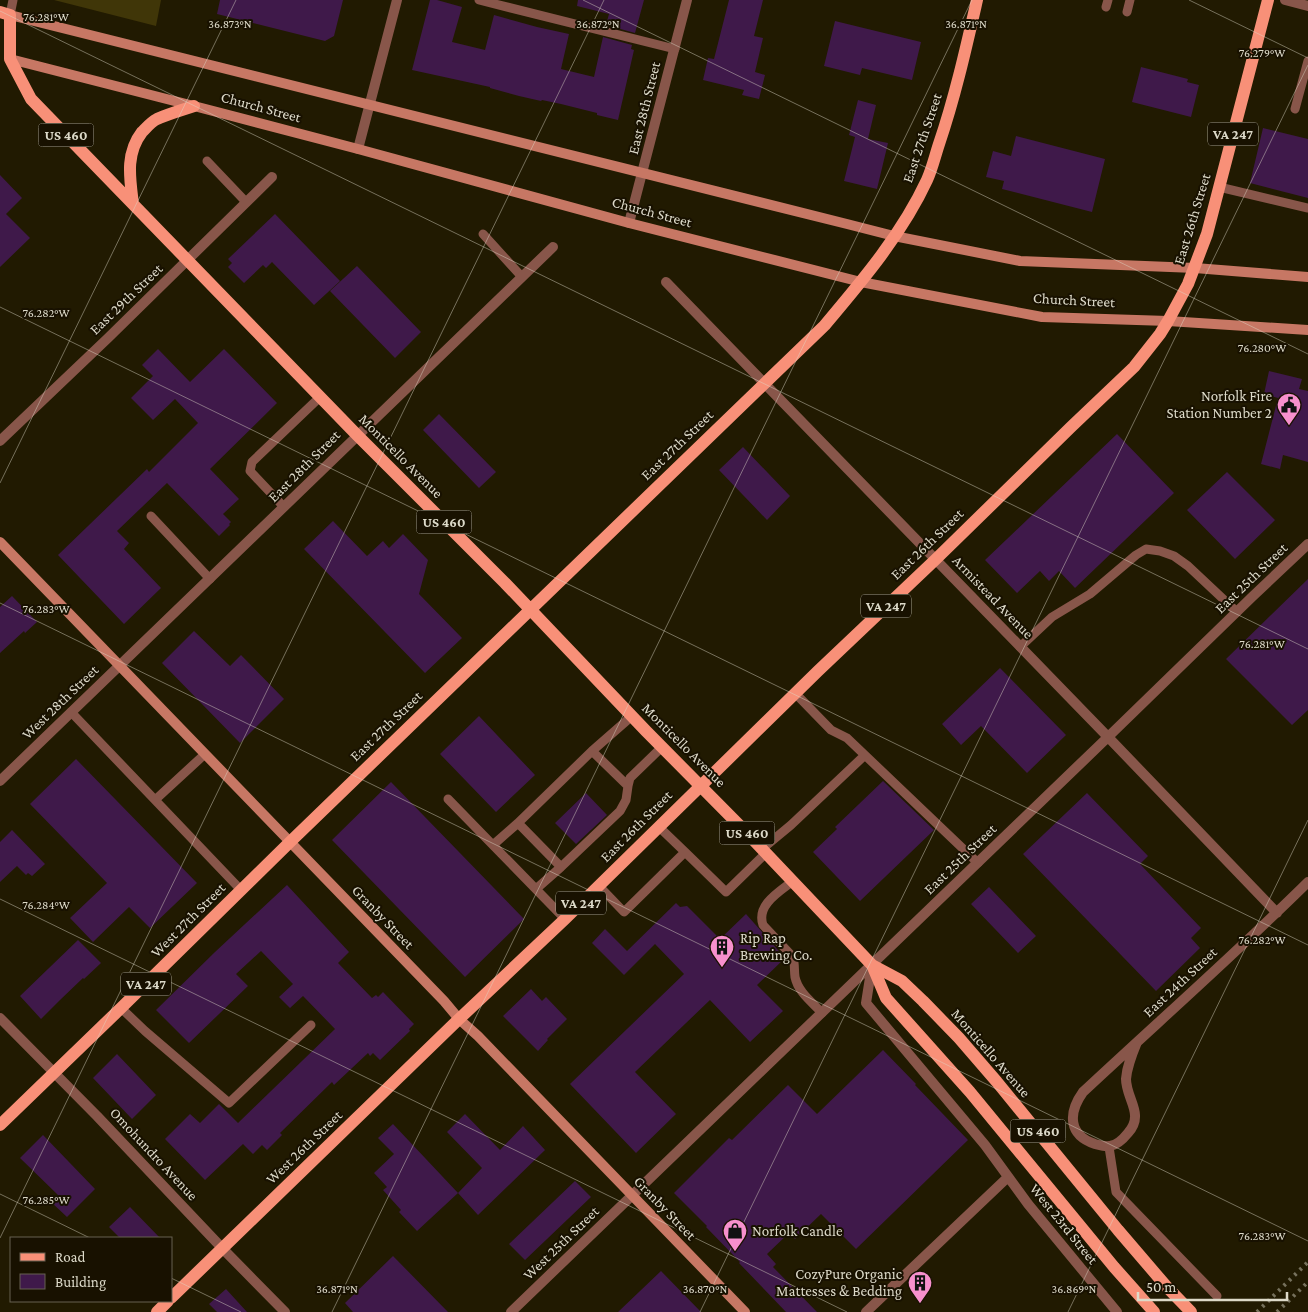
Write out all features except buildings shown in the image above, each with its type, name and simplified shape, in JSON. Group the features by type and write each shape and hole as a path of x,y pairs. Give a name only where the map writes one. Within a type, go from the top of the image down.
{"main road":[{"name":"East 27th Street","path":"290,842 824,326 861,282 894,236 928,179 958,83 977,0"},
{"name":"East 26th Street","path":"459,1019 565,919 1134,367 1160,334 1195,268 1207,234 1268,0"},
{"name":"Monticello Avenue","path":"5,13 5,58 31,99 357,435 530,609 872,965 902,981 958,1038 1002,1088 1118,1230 1191,1312"},
{"name":"Church Street","path":"5,13 894,236 1020,261 1195,268 1308,277"},
{"name":"Church Street","path":"5,58 358,149 629,223 861,282 1042,317 1168,321 1308,330"},
{"path":"133,204 130,161 136,142 147,127 156,120 194,106"},
{"name":"Granby Street","path":"2,549 119,666 745,1312"},
{"name":"West 27th Street","path":"0,1125 290,842"},
{"name":"Monticello Avenue","path":"872,965 886,998 970,1092 1114,1267 1154,1312"},
{"name":"West 26th Street","path":"172,1297 459,1019"},
{"path":"157,1312 167,1302"}],"street":[{"path":"358,149 397,0"},
{"name":"East 28th Street","path":"629,223 688,0"},
{"path":"1284,0 1308,6"},
{"name":"East 29th Street","path":"0,441 272,177"},
{"name":"East 28th Street","path":"119,666 553,247"},
{"name":"Armistead Avenue","path":"666,282 1108,737 1276,913"},
{"name":"East 25th Street","path":"632,1195 1308,544"},
{"name":"West 28th Street","path":"0,781 119,666"},
{"name":"East 24th Street","path":"1137,1042 1128,1066 1126,1081 1135,1109 1136,1120 1129,1132 1109,1147 1091,1143 1079,1135 1074,1125 1073,1116 1077,1101 1083,1092 1308,882"},
{"name":"West 23rd Street","path":"872,965 866,1004 985,1145 1028,1204 1117,1312"},
{"name":"Omohundro Avenue","path":"0,1018 285,1312"},
{"path":"866,1312 1008,1178"},
{"name":"West 25th Street","path":"511,1312 632,1195"}],"lane":[{"path":"5,13 13,0"},
{"path":"479,0 675,49"},
{"path":"1127,12 1130,0"},
{"path":"1295,109 1308,61"},
{"path":"207,161 246,202"},
{"path":"1219,187 1308,208"},
{"path":"483,234 522,276"},
{"path":"284,506 250,471 252,462 320,397"},
{"path":"151,516 210,579"},
{"path":"1020,647 1052,617 1090,594 1136,555 1146,550 1160,551 1174,556 1188,566 1237,612"},
{"path":"796,693 831,730 847,738 978,863"},
{"path":"71,712 241,890"},
{"path":"493,845 592,751 632,716"},
{"path":"536,889 620,811 626,800 630,778 662,747"},
{"path":"592,751 628,786"},
{"path":"154,800 204,754"},
{"path":"659,826 726,892 764,851 865,755"},
{"path":"448,799 565,919"},
{"path":"518,823 561,867"},
{"path":"599,886 624,912 684,852"},
{"path":"793,881 770,899 762,913 761,919 763,925 793,957 795,963 794,975 797,984 822,1013"},
{"path":"121,1008 229,1103 311,1025"},
{"path":"1109,1147 1116,1192 1218,1296"}],"shaded area":[{"path":"54,0 161,0 156,26"}],"railway":[{"path":"1257,1312 1308,1262"},
{"path":"1277,1312 1308,1282"}],"place":[{"name":"Norfolk Fire Station Number 2","path":"1289,426"},
{"name":"Rip Rap Brewing Co.","path":"722,968"},
{"name":"Norfolk Candle","path":"735,1252"},
{"name":"CozyPure Organic Mattesses & Bedding","path":"920,1304"}]}
